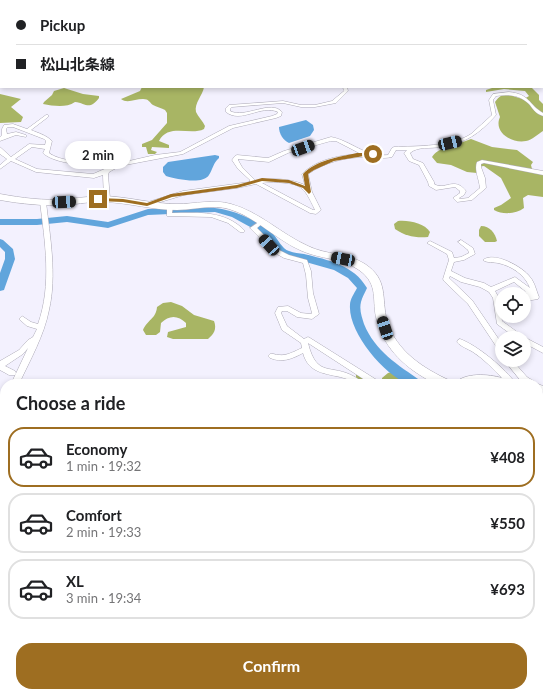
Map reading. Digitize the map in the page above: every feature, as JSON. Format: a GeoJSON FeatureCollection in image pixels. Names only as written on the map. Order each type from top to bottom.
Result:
{"type":"FeatureCollection","features":[{"type":"Feature","properties":{"kind":"main road"},"geometry":{"type":"LineString","coordinates":[[0,197],[43,202],[107,199],[147,204],[169,210],[223,205],[236,208],[257,225],[301,248],[318,254],[353,262],[367,271],[378,286],[382,320],[388,335],[412,364],[435,379]]}},
{"type":"Feature","properties":{"kind":"street"},"geometry":{"type":"LineString","coordinates":[[5,136],[4,129],[8,125],[27,130],[46,138],[48,141],[47,155],[71,161],[136,159],[181,154],[231,127],[274,117],[279,115],[280,112],[270,108],[234,115],[228,112],[228,108],[231,106],[283,102],[301,106],[329,104],[346,92],[345,88]]}},
{"type":"Feature","properties":{"kind":"street"},"geometry":{"type":"LineString","coordinates":[[353,156],[372,156],[383,158],[390,156],[394,149],[439,146],[459,141],[472,135],[494,115],[491,100],[495,95],[511,94],[521,96],[528,100],[536,111],[543,115]]}},
{"type":"Feature","properties":{"kind":"street"},"geometry":{"type":"LineString","coordinates":[[27,130],[46,116]]}},
{"type":"Feature","properties":{"kind":"street"},"geometry":{"type":"LineString","coordinates":[[0,139],[16,133],[24,136]]}},
{"type":"Feature","properties":{"kind":"street"},"geometry":{"type":"LineString","coordinates":[[147,204],[171,196],[237,186],[255,182],[262,180],[289,182],[305,187],[317,206],[318,210],[316,212],[312,212],[255,182],[237,163],[235,160],[237,157],[269,160],[286,152],[331,139],[366,154]]}},
{"type":"Feature","properties":{"kind":"street"},"geometry":{"type":"LineString","coordinates":[[0,167],[31,145],[47,147]]}},
{"type":"Feature","properties":{"kind":"street"},"geometry":{"type":"LineString","coordinates":[[416,148],[408,151],[407,153],[411,160],[421,164],[433,187],[440,188],[451,184],[462,188],[462,194],[456,198],[459,201],[470,199],[483,188],[482,178],[478,167],[479,163],[484,161],[543,173]]}},
{"type":"Feature","properties":{"kind":"street"},"geometry":{"type":"LineString","coordinates":[[0,149],[2,153],[10,159],[36,170],[91,176],[136,159]]}},
{"type":"Feature","properties":{"kind":"street"},"geometry":{"type":"LineString","coordinates":[[309,192],[306,174],[312,168],[333,160],[366,154],[379,155],[383,158]]}},
{"type":"Feature","properties":{"kind":"street"},"geometry":{"type":"LineString","coordinates":[[59,172],[71,161]]}},
{"type":"Feature","properties":{"kind":"street"},"geometry":{"type":"LineString","coordinates":[[104,161],[107,171],[105,175],[107,199]]}},
{"type":"Feature","properties":{"kind":"street"},"geometry":{"type":"LineString","coordinates":[[17,379],[40,327],[49,295],[43,202]]}},
{"type":"Feature","properties":{"kind":"street"},"geometry":{"type":"LineString","coordinates":[[169,210],[174,216],[212,215],[230,222],[242,231]]}},
{"type":"Feature","properties":{"kind":"street"},"geometry":{"type":"LineString","coordinates":[[257,225],[269,245],[281,254],[305,262],[310,277],[310,297],[316,314],[312,317],[303,317],[285,307],[280,309],[278,313],[283,326],[305,346],[308,357],[313,364],[321,370],[352,379]]}},
{"type":"Feature","properties":{"kind":"street"},"geometry":{"type":"LineString","coordinates":[[452,260],[462,259],[472,254],[471,249],[461,242]]}},
{"type":"Feature","properties":{"kind":"street"},"geometry":{"type":"LineString","coordinates":[[430,243],[450,253],[452,260],[446,279],[470,302],[495,340]]}},
{"type":"Feature","properties":{"kind":"street"},"geometry":{"type":"LineString","coordinates":[[486,260],[495,259],[509,264],[524,274],[532,285],[536,297],[532,298],[528,290],[515,280],[491,290]]}},
{"type":"Feature","properties":{"kind":"street"},"geometry":{"type":"LineString","coordinates":[[448,272],[463,280],[482,285],[491,290],[496,298],[499,322],[511,331]]}},
{"type":"Feature","properties":{"kind":"street"},"geometry":{"type":"LineString","coordinates":[[22,319],[29,324],[40,327]]}},
{"type":"Feature","properties":{"kind":"street"},"geometry":{"type":"LineString","coordinates":[[12,373],[3,368],[1,364],[21,352],[30,342],[35,340]]}},
{"type":"Feature","properties":{"kind":"street"},"geometry":{"type":"LineString","coordinates":[[272,356],[277,358],[286,358],[305,346],[308,340],[369,379]]}},
{"type":"Feature","properties":{"kind":"street"},"geometry":{"type":"LineString","coordinates":[[460,342],[492,363],[506,379]]}},
{"type":"Feature","properties":{"kind":"street"},"geometry":{"type":"LineString","coordinates":[[531,344],[543,350]]}},
{"type":"Feature","properties":{"kind":"street"},"geometry":{"type":"LineString","coordinates":[[514,367],[524,379]]}},
{"type":"Feature","properties":{"kind":"street"},"geometry":{"type":"LineString","coordinates":[[470,379],[480,377],[492,379]]}},
{"type":"Feature","properties":{"kind":"green space"},"geometry":{"type":"Polygon","coordinates":[[[64,88],[83,94],[99,96],[99,98],[96,102],[90,105],[75,102],[64,106],[43,104],[54,91],[64,88]]]}},
{"type":"Feature","properties":{"kind":"green space"},"geometry":{"type":"Polygon","coordinates":[[[142,88],[204,88],[197,102],[196,112],[205,126],[204,129],[199,131],[174,131],[168,133],[159,141],[169,145],[169,148],[152,147],[151,150],[157,152],[155,154],[148,154],[146,147],[142,147],[142,144],[152,140],[167,123],[167,113],[165,110],[153,105],[147,100],[140,99],[126,101],[121,99],[140,91],[142,88]]]}},
{"type":"Feature","properties":{"kind":"green space"},"geometry":{"type":"Polygon","coordinates":[[[492,88],[532,88],[539,95],[539,100],[543,104],[543,131],[526,141],[515,141],[505,136],[499,128],[500,117],[495,102],[505,94],[524,99],[529,96],[525,91],[504,89],[486,92],[486,90],[492,88]]]}},
{"type":"Feature","properties":{"kind":"green space"},"geometry":{"type":"Polygon","coordinates":[[[0,94],[21,99],[11,107],[23,117],[21,122],[0,123],[0,94]]]}},
{"type":"Feature","properties":{"kind":"green space"},"geometry":{"type":"Polygon","coordinates":[[[471,139],[492,147],[517,150],[533,162],[531,165],[532,169],[543,173],[543,197],[528,195],[523,198],[524,208],[521,210],[509,213],[498,212],[494,210],[494,208],[511,198],[501,178],[484,166],[476,167],[477,173],[467,172],[451,165],[437,163],[432,157],[437,151],[459,146],[460,143],[471,139]]]}},
{"type":"Feature","properties":{"kind":"green space"},"geometry":{"type":"Polygon","coordinates":[[[398,221],[407,221],[424,226],[430,232],[428,237],[410,236],[395,229],[394,224],[398,221]]]}},
{"type":"Feature","properties":{"kind":"green space"},"geometry":{"type":"Polygon","coordinates":[[[481,226],[492,230],[497,241],[485,242],[479,236],[481,226]]]}},
{"type":"Feature","properties":{"kind":"green space"},"geometry":{"type":"Polygon","coordinates":[[[171,302],[182,306],[194,315],[214,321],[215,329],[212,335],[208,339],[173,339],[167,337],[168,332],[186,327],[186,323],[180,318],[170,317],[161,323],[160,332],[156,335],[146,335],[143,330],[155,314],[157,307],[163,303],[171,302]]]}},
{"type":"Feature","properties":{"kind":"green space"},"geometry":{"type":"Polygon","coordinates":[[[392,372],[404,379],[382,379],[388,373],[392,372]]]}},
{"type":"Feature","properties":{"kind":"green space"},"geometry":{"type":"Polygon","coordinates":[[[361,373],[371,379],[356,379],[356,375],[361,373]]]}},
{"type":"Feature","properties":{"kind":"water"},"geometry":{"type":"Polygon","coordinates":[[[306,120],[313,125],[314,130],[310,136],[289,143],[283,138],[279,127],[306,120]]]}},
{"type":"Feature","properties":{"kind":"water"},"geometry":{"type":"Polygon","coordinates":[[[215,155],[219,156],[219,158],[215,162],[209,175],[201,180],[195,181],[176,179],[166,176],[163,172],[163,167],[168,162],[215,155]]]}},
{"type":"Feature","properties":{"kind":"waterway"},"geometry":{"type":"LineString","coordinates":[[0,222],[37,222],[59,219],[76,219],[108,225],[148,212],[196,209],[222,211],[235,215],[256,225],[268,234],[284,253],[337,267],[351,275],[362,288],[356,301],[355,311],[364,334],[382,359],[410,379]]}},
{"type":"Feature","properties":{"kind":"waterway"},"geometry":{"type":"LineString","coordinates":[[0,242],[10,251],[10,259],[0,287]]}},
{"type":"Feature","properties":{"kind":"route"},"geometry":{"type":"LineString","coordinates":[[98,199],[123,200],[147,204],[183,193],[237,186],[262,180],[295,183],[305,187],[306,191],[309,192],[306,174],[312,168],[346,157],[373,154]]}}]}
